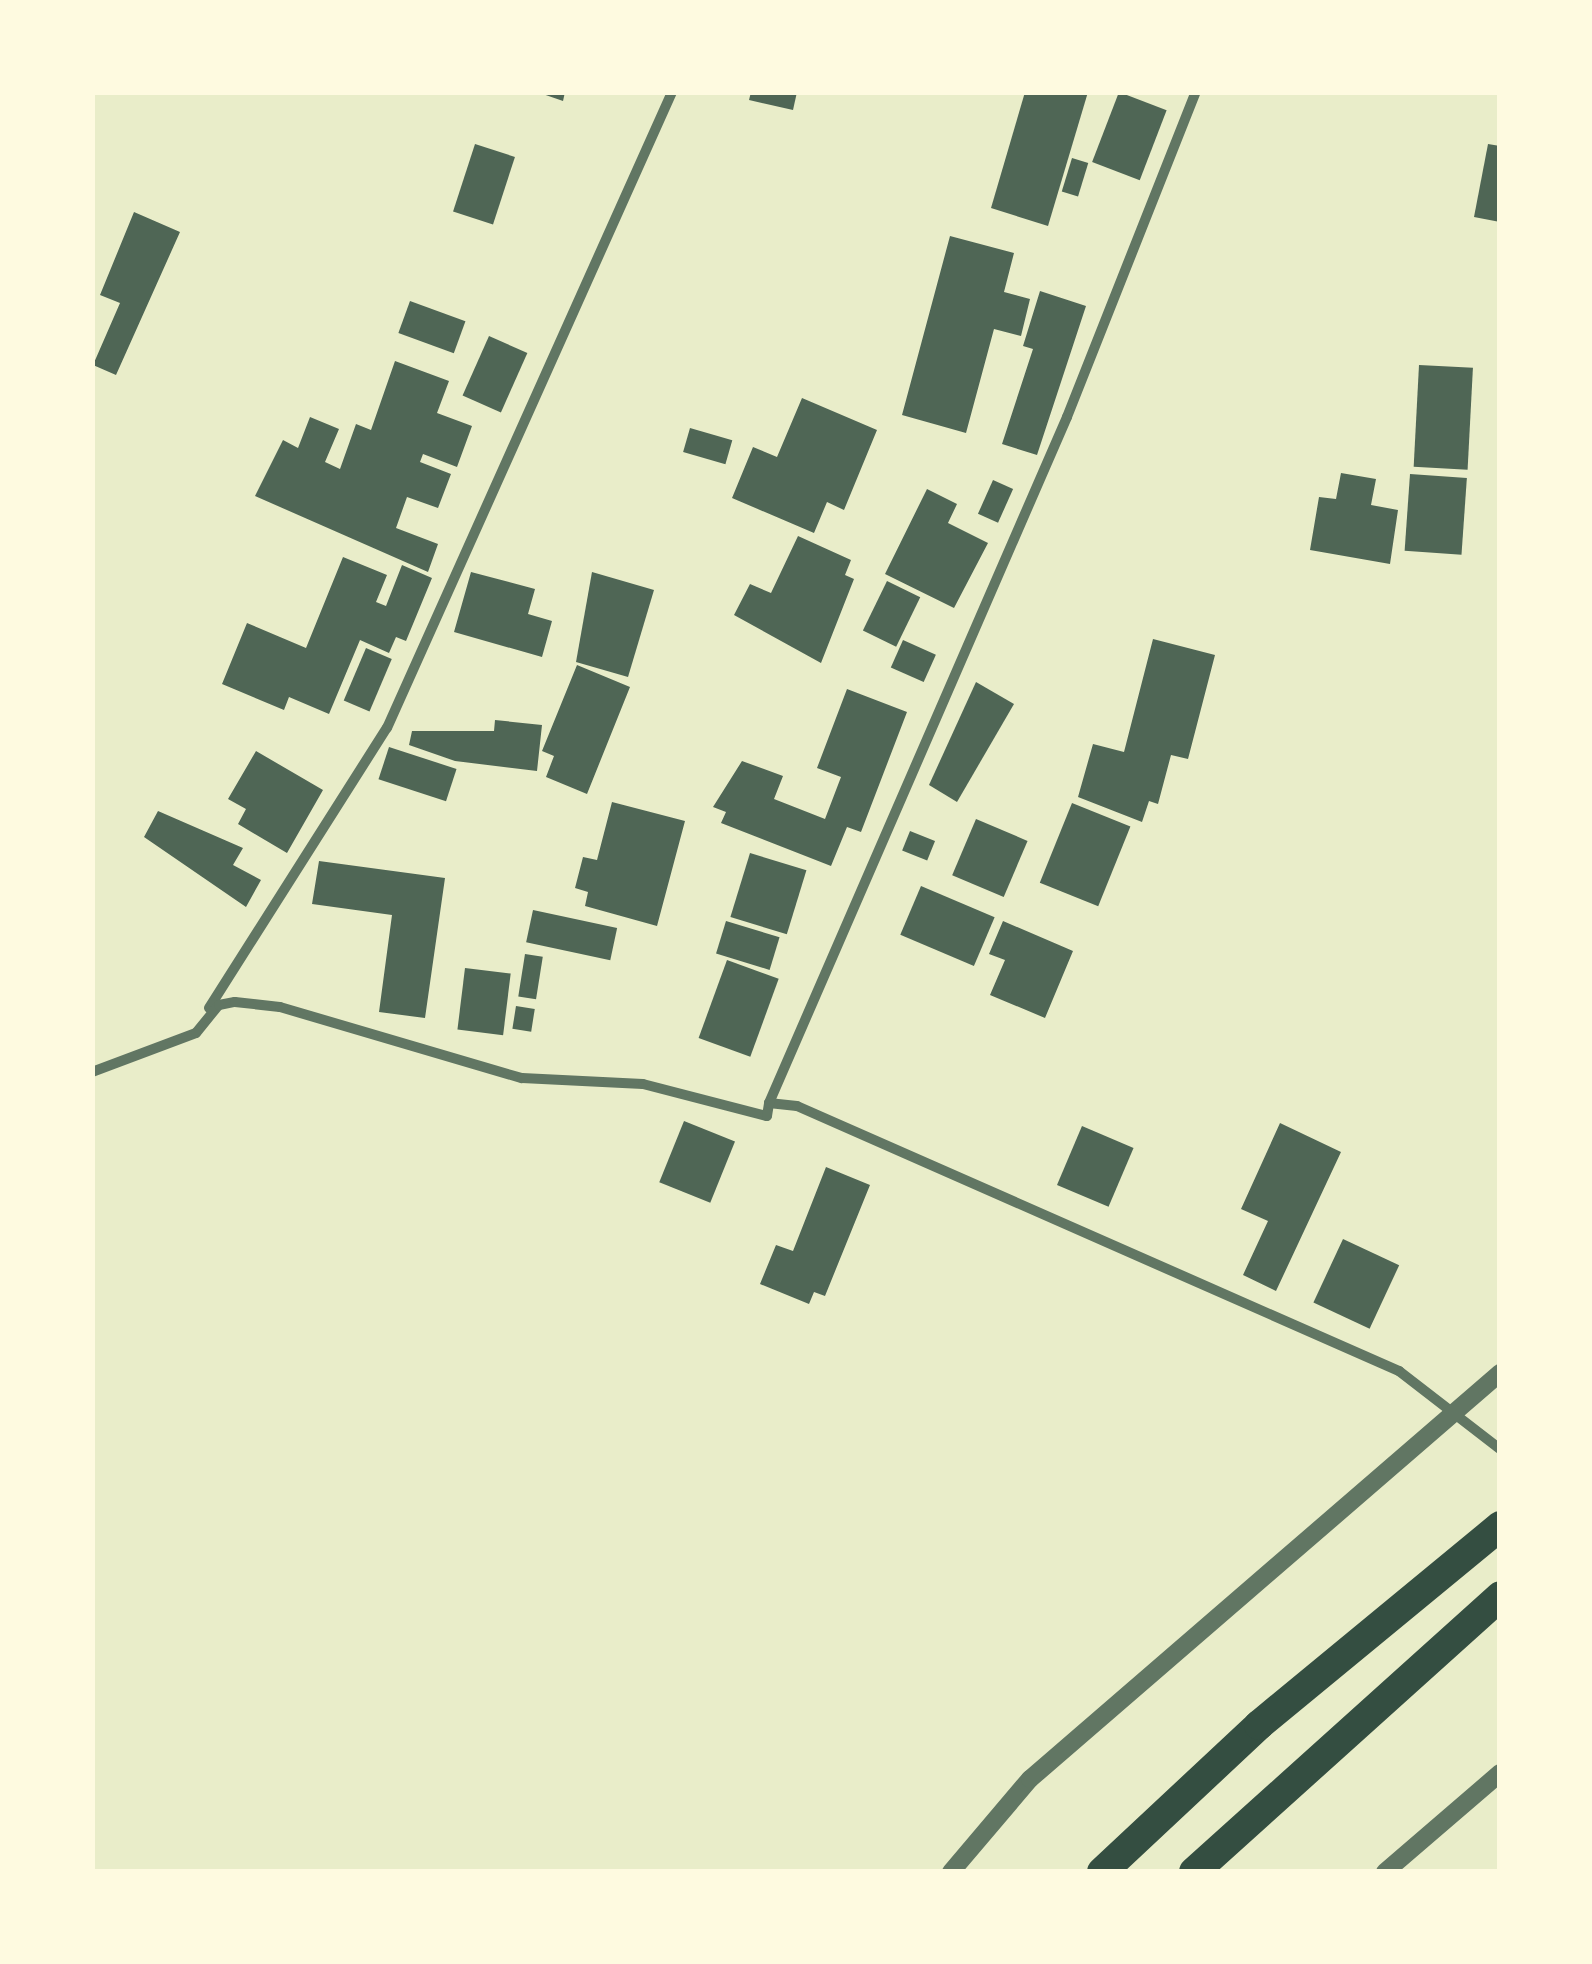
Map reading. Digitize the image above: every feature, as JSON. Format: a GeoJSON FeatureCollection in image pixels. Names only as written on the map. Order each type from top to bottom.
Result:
{"type":"FeatureCollection","features":[{"type":"Feature","properties":{"kind":"highway"},"geometry":{"type":"LineString","coordinates":[[1102,1872],[1259,1725],[1500,1526]]}},
{"type":"Feature","properties":{"kind":"highway"},"geometry":{"type":"LineString","coordinates":[[1194,1872],[1500,1596]]}},
{"type":"Feature","properties":{"kind":"street"},"geometry":{"type":"LineString","coordinates":[[196,1032],[386,728],[672,92]]}},
{"type":"Feature","properties":{"kind":"street"},"geometry":{"type":"LineString","coordinates":[[92,1072],[196,1032],[218,1004],[280,1006],[522,1078],[643,1084],[767,1116],[769,1102],[1067,417],[1196,92]]}},
{"type":"Feature","properties":{"kind":"street"},"geometry":{"type":"LineString","coordinates":[[769,1102],[847,1126],[1399,1371],[1448,1417],[1500,1449]]}},
{"type":"Feature","properties":{"kind":"street"},"geometry":{"type":"LineString","coordinates":[[950,1872],[1030,1780],[1500,1373]]}},
{"type":"Feature","properties":{"kind":"street"},"geometry":{"type":"LineString","coordinates":[[1385,1872],[1500,1773]]}},
{"type":"Feature","properties":{"kind":"building"},"geometry":{"type":"Polygon","coordinates":[[[537,92],[565,92],[563,101],[537,92]]]}},
{"type":"Feature","properties":{"kind":"building"},"geometry":{"type":"Polygon","coordinates":[[[751,92],[797,92],[793,110],[749,100],[751,92]]]}},
{"type":"Feature","properties":{"kind":"building"},"geometry":{"type":"Polygon","coordinates":[[[1025,92],[1088,92],[1048,226],[991,208],[1025,92]]]}},
{"type":"Feature","properties":{"kind":"building"},"geometry":{"type":"Polygon","coordinates":[[[1119,92],[1167,110],[1140,180],[1092,162],[1119,92]]]}},
{"type":"Feature","properties":{"kind":"building"},"geometry":{"type":"Polygon","coordinates":[[[475,144],[515,157],[493,225],[453,212],[475,144]]]}},
{"type":"Feature","properties":{"kind":"building"},"geometry":{"type":"Polygon","coordinates":[[[1488,144],[1500,146],[1500,222],[1474,217],[1488,144]]]}},
{"type":"Feature","properties":{"kind":"building"},"geometry":{"type":"Polygon","coordinates":[[[1072,158],[1088,163],[1078,196],[1062,191],[1072,158]]]}},
{"type":"Feature","properties":{"kind":"building"},"geometry":{"type":"Polygon","coordinates":[[[134,212],[180,232],[116,375],[93,365],[120,303],[100,295],[134,212]]]}},
{"type":"Feature","properties":{"kind":"building"},"geometry":{"type":"Polygon","coordinates":[[[950,236],[1014,253],[1004,292],[1030,299],[1021,336],[994,329],[966,433],[902,415],[950,236]]]}},
{"type":"Feature","properties":{"kind":"building"},"geometry":{"type":"Polygon","coordinates":[[[1040,291],[1086,306],[1037,455],[1002,444],[1033,349],[1023,346],[1040,291]]]}},
{"type":"Feature","properties":{"kind":"building"},"geometry":{"type":"Polygon","coordinates":[[[410,301],[465,321],[454,353],[398,333],[410,301]]]}},
{"type":"Feature","properties":{"kind":"building"},"geometry":{"type":"Polygon","coordinates":[[[489,336],[527,353],[501,412],[463,395],[489,336]]]}},
{"type":"Feature","properties":{"kind":"building"},"geometry":{"type":"Polygon","coordinates":[[[395,361],[449,381],[437,413],[472,426],[457,467],[423,454],[420,462],[451,474],[438,508],[407,497],[396,528],[438,544],[428,572],[255,496],[283,440],[298,448],[310,417],[339,429],[325,462],[340,469],[356,424],[371,430],[395,361]]]}},
{"type":"Feature","properties":{"kind":"building"},"geometry":{"type":"Polygon","coordinates":[[[1419,365],[1473,368],[1468,470],[1414,467],[1419,365]]]}},
{"type":"Feature","properties":{"kind":"building"},"geometry":{"type":"Polygon","coordinates":[[[802,398],[877,430],[844,510],[827,502],[814,533],[732,498],[753,447],[777,457],[802,398]]]}},
{"type":"Feature","properties":{"kind":"building"},"geometry":{"type":"Polygon","coordinates":[[[690,428],[732,440],[725,464],[683,452],[690,428]]]}},
{"type":"Feature","properties":{"kind":"building"},"geometry":{"type":"Polygon","coordinates":[[[1341,473],[1376,479],[1371,505],[1398,510],[1390,564],[1310,550],[1319,497],[1336,499],[1341,473]]]}},
{"type":"Feature","properties":{"kind":"building"},"geometry":{"type":"Polygon","coordinates":[[[1410,474],[1467,478],[1461,555],[1405,551],[1410,474]]]}},
{"type":"Feature","properties":{"kind":"building"},"geometry":{"type":"Polygon","coordinates":[[[993,480],[1013,489],[998,523],[978,514],[993,480]]]}},
{"type":"Feature","properties":{"kind":"building"},"geometry":{"type":"Polygon","coordinates":[[[927,489],[957,504],[948,523],[988,543],[954,608],[885,574],[927,489]]]}},
{"type":"Feature","properties":{"kind":"building"},"geometry":{"type":"Polygon","coordinates":[[[798,536],[851,560],[845,575],[854,579],[821,663],[734,615],[750,584],[771,593],[798,536]]]}},
{"type":"Feature","properties":{"kind":"building"},"geometry":{"type":"Polygon","coordinates":[[[343,557],[387,575],[376,602],[386,606],[402,565],[432,578],[406,641],[396,637],[389,653],[360,640],[329,714],[289,697],[284,710],[222,684],[247,623],[306,648],[343,557]]]}},
{"type":"Feature","properties":{"kind":"building"},"geometry":{"type":"Polygon","coordinates":[[[471,572],[535,589],[528,614],[552,621],[542,657],[454,632],[471,572]]]}},
{"type":"Feature","properties":{"kind":"building"},"geometry":{"type":"Polygon","coordinates":[[[592,572],[654,590],[628,677],[576,662],[592,572]]]}},
{"type":"Feature","properties":{"kind":"building"},"geometry":{"type":"Polygon","coordinates":[[[887,581],[920,597],[896,647],[863,630],[887,581]]]}},
{"type":"Feature","properties":{"kind":"building"},"geometry":{"type":"Polygon","coordinates":[[[1153,639],[1215,655],[1188,759],[1171,755],[1158,804],[1149,801],[1142,822],[1078,797],[1093,744],[1124,752],[1153,639]]]}},
{"type":"Feature","properties":{"kind":"building"},"geometry":{"type":"Polygon","coordinates":[[[903,640],[936,655],[924,682],[891,667],[903,640]]]}},
{"type":"Feature","properties":{"kind":"building"},"geometry":{"type":"Polygon","coordinates":[[[366,648],[392,659],[370,711],[344,700],[366,648]]]}},
{"type":"Feature","properties":{"kind":"building"},"geometry":{"type":"Polygon","coordinates":[[[577,665],[630,687],[587,794],[546,777],[554,756],[542,751],[577,665]]]}},
{"type":"Feature","properties":{"kind":"building"},"geometry":{"type":"Polygon","coordinates":[[[976,682],[1014,704],[957,802],[929,785],[976,682]]]}},
{"type":"Feature","properties":{"kind":"building"},"geometry":{"type":"Polygon","coordinates":[[[847,689],[907,712],[861,832],[847,827],[831,866],[721,823],[726,812],[713,807],[742,761],[783,776],[774,799],[825,819],[841,777],[817,768],[847,689]]]}},
{"type":"Feature","properties":{"kind":"building"},"geometry":{"type":"Polygon","coordinates":[[[495,720],[542,725],[537,771],[455,761],[409,745],[412,731],[494,731],[495,720]]]}},
{"type":"Feature","properties":{"kind":"building"},"geometry":{"type":"Polygon","coordinates":[[[389,747],[457,769],[446,801],[378,779],[389,747]]]}},
{"type":"Feature","properties":{"kind":"building"},"geometry":{"type":"Polygon","coordinates":[[[256,751],[323,790],[287,853],[238,824],[246,809],[228,799],[256,751]]]}},
{"type":"Feature","properties":{"kind":"building"},"geometry":{"type":"Polygon","coordinates":[[[612,802],[685,821],[657,926],[585,906],[588,892],[575,888],[583,857],[597,860],[612,802]]]}},
{"type":"Feature","properties":{"kind":"building"},"geometry":{"type":"Polygon","coordinates":[[[1072,803],[1130,827],[1098,906],[1040,883],[1072,803]]]}},
{"type":"Feature","properties":{"kind":"building"},"geometry":{"type":"Polygon","coordinates":[[[158,811],[243,848],[233,865],[261,880],[246,907],[144,837],[158,811]]]}},
{"type":"Feature","properties":{"kind":"building"},"geometry":{"type":"Polygon","coordinates":[[[976,819],[1028,841],[1004,897],[952,875],[976,819]]]}},
{"type":"Feature","properties":{"kind":"building"},"geometry":{"type":"Polygon","coordinates":[[[910,831],[935,841],[927,861],[902,850],[910,831]]]}},
{"type":"Feature","properties":{"kind":"building"},"geometry":{"type":"Polygon","coordinates":[[[750,853],[806,870],[787,934],[730,917],[750,853]]]}},
{"type":"Feature","properties":{"kind":"building"},"geometry":{"type":"Polygon","coordinates":[[[319,861],[445,878],[425,1018],[379,1012],[392,915],[312,904],[319,861]]]}},
{"type":"Feature","properties":{"kind":"building"},"geometry":{"type":"Polygon","coordinates":[[[921,886],[995,917],[974,966],[900,935],[921,886]]]}},
{"type":"Feature","properties":{"kind":"building"},"geometry":{"type":"Polygon","coordinates":[[[533,910],[617,928],[610,960],[526,942],[533,910]]]}},
{"type":"Feature","properties":{"kind":"building"},"geometry":{"type":"Polygon","coordinates":[[[726,921],[780,937],[770,970],[716,954],[726,921]]]}},
{"type":"Feature","properties":{"kind":"building"},"geometry":{"type":"Polygon","coordinates":[[[1003,921],[1073,951],[1045,1018],[990,995],[1005,960],[989,954],[1003,921]]]}},
{"type":"Feature","properties":{"kind":"building"},"geometry":{"type":"Polygon","coordinates":[[[525,954],[543,957],[536,999],[518,996],[525,954]]]}},
{"type":"Feature","properties":{"kind":"building"},"geometry":{"type":"Polygon","coordinates":[[[727,960],[779,979],[750,1057],[699,1038],[727,960]]]}},
{"type":"Feature","properties":{"kind":"building"},"geometry":{"type":"Polygon","coordinates":[[[465,968],[511,974],[503,1035],[457,1030],[465,968]]]}},
{"type":"Feature","properties":{"kind":"building"},"geometry":{"type":"Polygon","coordinates":[[[516,1006],[535,1009],[531,1032],[512,1029],[516,1006]]]}},
{"type":"Feature","properties":{"kind":"building"},"geometry":{"type":"Polygon","coordinates":[[[684,1121],[735,1142],[710,1203],[659,1182],[684,1121]]]}},
{"type":"Feature","properties":{"kind":"building"},"geometry":{"type":"Polygon","coordinates":[[[1280,1123],[1341,1152],[1276,1291],[1243,1275],[1268,1221],[1241,1209],[1280,1123]]]}},
{"type":"Feature","properties":{"kind":"building"},"geometry":{"type":"Polygon","coordinates":[[[1082,1126],[1134,1148],[1109,1207],[1057,1185],[1082,1126]]]}},
{"type":"Feature","properties":{"kind":"building"},"geometry":{"type":"Polygon","coordinates":[[[826,1167],[870,1185],[825,1296],[814,1292],[809,1304],[760,1284],[776,1245],[793,1251],[826,1167]]]}},
{"type":"Feature","properties":{"kind":"building"},"geometry":{"type":"Polygon","coordinates":[[[1343,1239],[1399,1265],[1370,1329],[1313,1302],[1343,1239]]]}}]}
